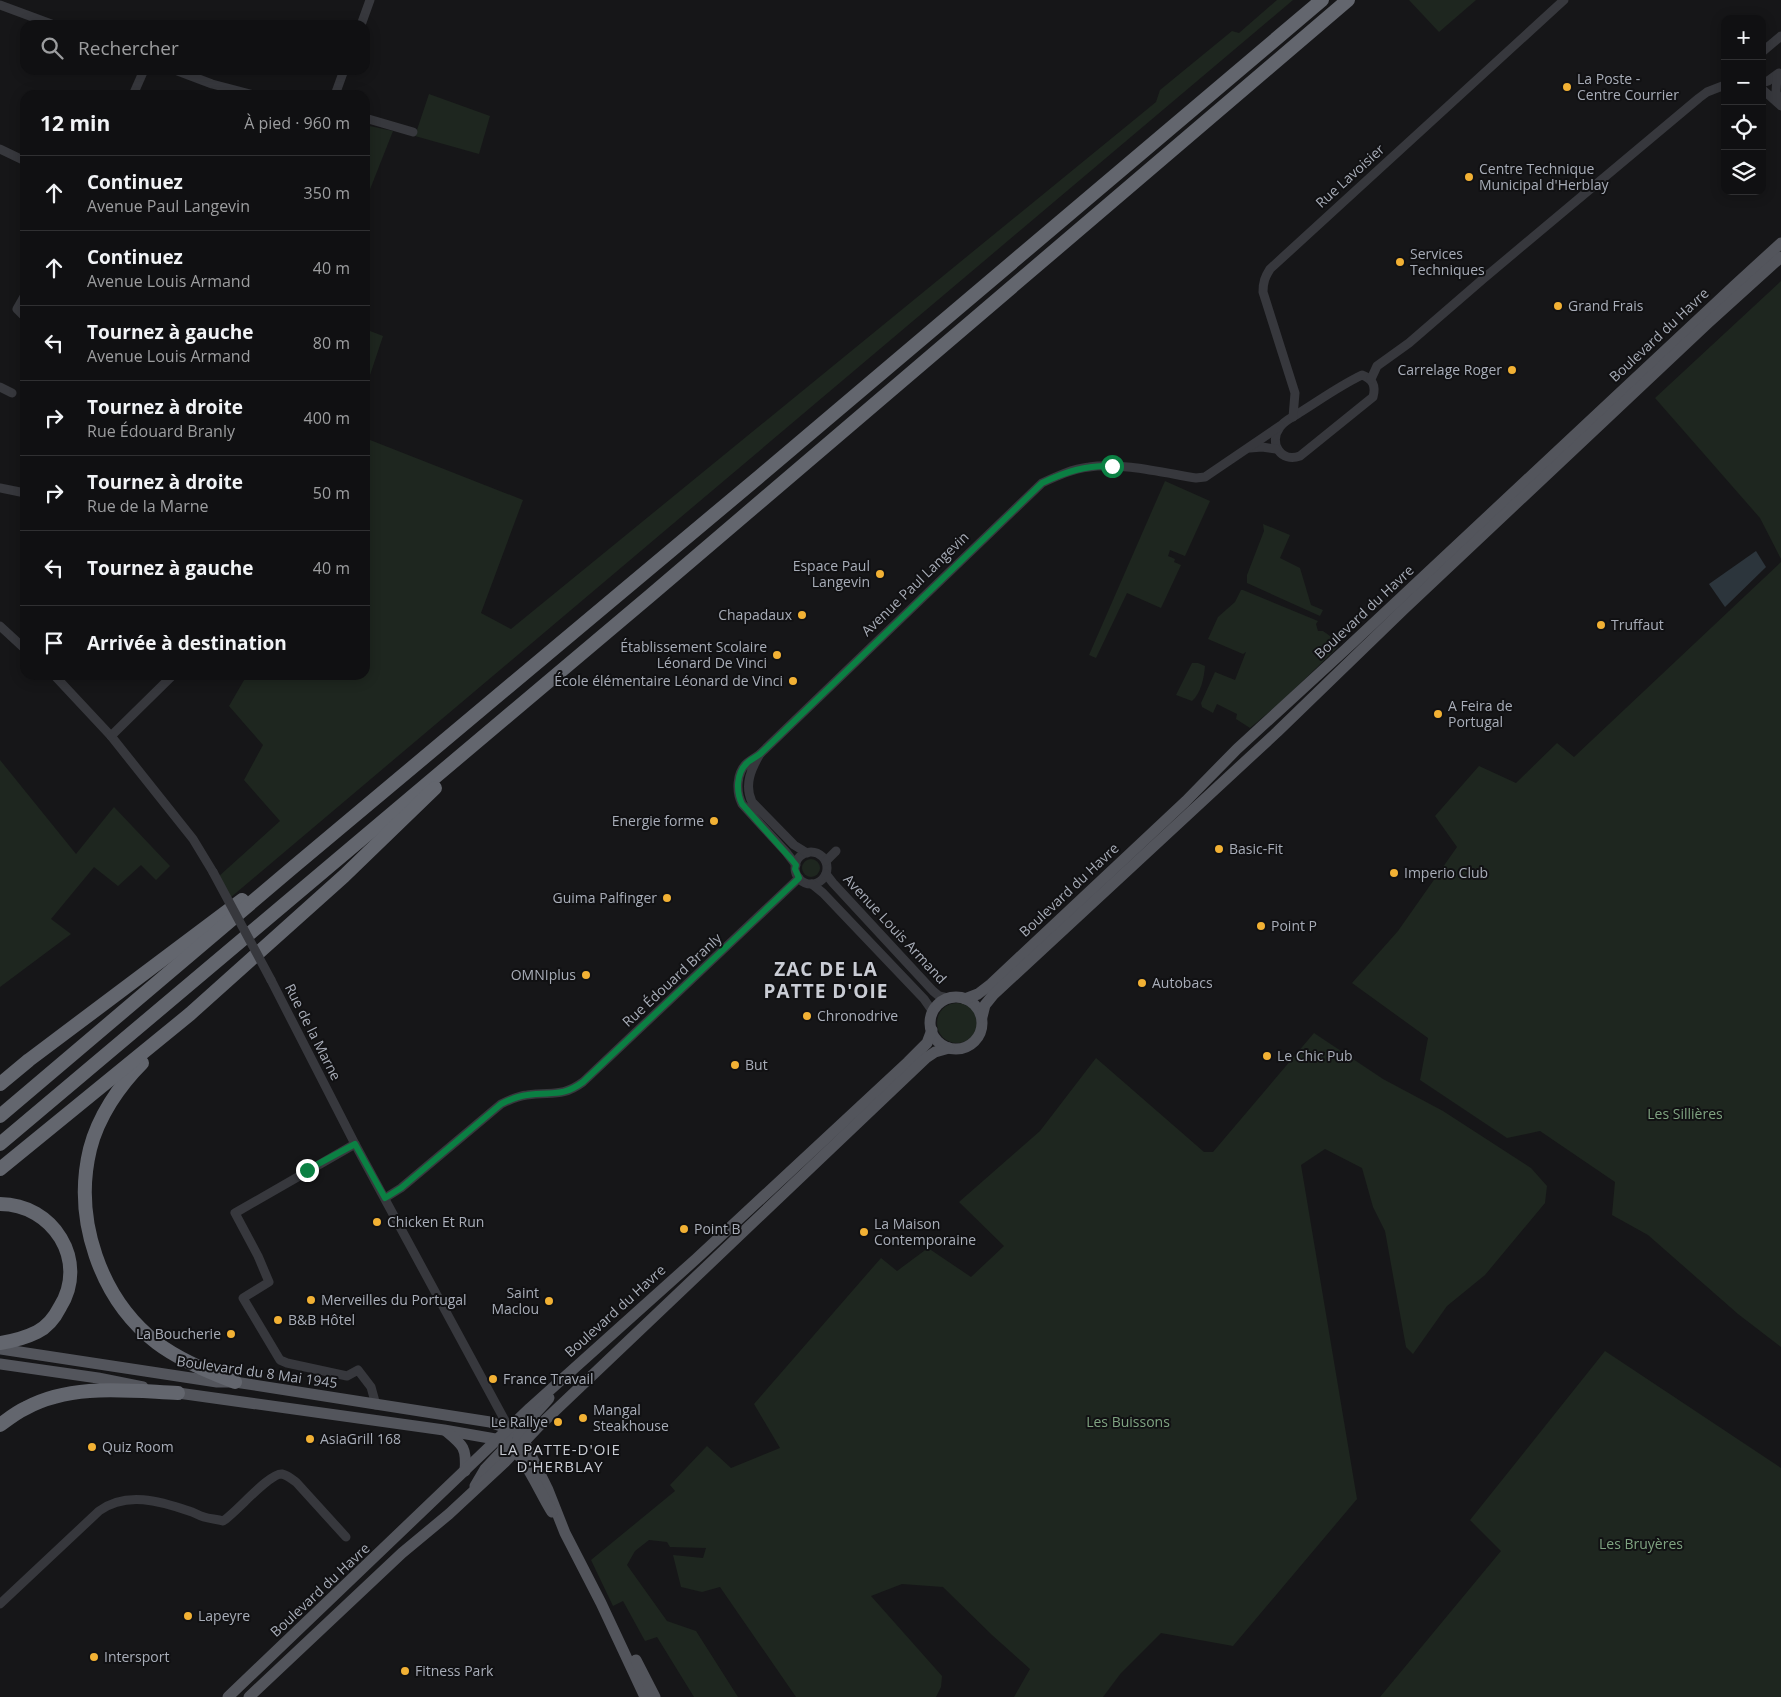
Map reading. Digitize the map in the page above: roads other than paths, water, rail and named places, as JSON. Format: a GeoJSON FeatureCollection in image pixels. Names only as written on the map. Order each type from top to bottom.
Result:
{"type":"FeatureCollection","features":[{"type":"Feature","properties":{"kind":"highway"},"geometry":{"type":"LineString","coordinates":[[0,1116],[291,869],[753,483],[1322,0]]}},
{"type":"Feature","properties":{"kind":"highway"},"geometry":{"type":"LineString","coordinates":[[0,1144],[455,760],[1348,0]]}},
{"type":"Feature","properties":{"kind":"highway"},"geometry":{"type":"LineString","coordinates":[[0,1169],[190,1014],[344,876],[454,770],[455,760]]}},
{"type":"Feature","properties":{"kind":"highway"},"geometry":{"type":"LineString","coordinates":[[0,1084],[250,893],[291,869]]}},
{"type":"Feature","properties":{"kind":"highway"},"geometry":{"type":"LineString","coordinates":[[190,1014],[124,1081],[102,1119],[90,1149],[85,1185],[86,1210],[92,1248],[106,1282],[131,1319],[158,1344],[204,1370],[230,1382]]}},
{"type":"Feature","properties":{"kind":"highway"},"geometry":{"type":"LineString","coordinates":[[0,1076],[29,1060]]}},
{"type":"Feature","properties":{"kind":"highway"},"geometry":{"type":"LineString","coordinates":[[0,1204],[19,1206],[32,1211],[53,1226],[61,1237],[70,1261],[69,1288],[64,1300],[49,1323],[38,1332],[19,1340],[0,1343]]}},
{"type":"Feature","properties":{"kind":"highway"},"geometry":{"type":"LineString","coordinates":[[0,1425],[26,1407],[50,1398],[85,1391],[109,1390],[178,1393]]}},
{"type":"Feature","properties":{"kind":"main road","name":"Boulevard du Havre"},"geometry":{"type":"LineString","coordinates":[[948,998],[966,998],[978,994],[991,984],[1186,801],[1238,749],[1781,243]]}},
{"type":"Feature","properties":{"kind":"main road","name":"Boulevard du Havre"},"geometry":{"type":"LineString","coordinates":[[249,1697],[402,1553],[437,1526],[470,1496],[520,1442],[926,1058],[935,1052],[949,1048],[962,1048],[974,1041],[982,1028],[985,1005],[993,995],[1277,732],[1404,609],[1781,257]]}},
{"type":"Feature","properties":{"kind":"main road"},"geometry":{"type":"LineString","coordinates":[[933,1012],[940,1002],[948,998]]}},
{"type":"Feature","properties":{"kind":"main road"},"geometry":{"type":"LineString","coordinates":[[966,998],[976,1006],[982,1018]]}},
{"type":"Feature","properties":{"kind":"main road","name":"Boulevard du Havre"},"geometry":{"type":"LineString","coordinates":[[228,1697],[465,1471],[502,1441],[509,1428],[696,1259],[913,1058],[927,1043],[932,1030],[931,1019],[933,1012]]}},
{"type":"Feature","properties":{"kind":"main road"},"geometry":{"type":"LineString","coordinates":[[932,1030],[938,1041],[949,1048]]}},
{"type":"Feature","properties":{"kind":"main road","name":"Boulevard du 8 Mai 1945"},"geometry":{"type":"LineString","coordinates":[[0,1350],[230,1382],[490,1422],[509,1428],[520,1442]]}},
{"type":"Feature","properties":{"kind":"main road"},"geometry":{"type":"LineString","coordinates":[[0,1364],[98,1378],[178,1393],[444,1430],[502,1441],[520,1442]]}},
{"type":"Feature","properties":{"kind":"main road"},"geometry":{"type":"LineString","coordinates":[[520,1442],[563,1378]]}},
{"type":"Feature","properties":{"kind":"main road"},"geometry":{"type":"LineString","coordinates":[[222,1399],[230,1382]]}},
{"type":"Feature","properties":{"kind":"main road"},"geometry":{"type":"LineString","coordinates":[[444,1430],[463,1446],[466,1456],[465,1471]]}},
{"type":"Feature","properties":{"kind":"main road"},"geometry":{"type":"LineString","coordinates":[[470,1496],[485,1469],[502,1451],[502,1441]]}},
{"type":"Feature","properties":{"kind":"main road"},"geometry":{"type":"LineString","coordinates":[[520,1442],[548,1490],[566,1533],[645,1697]]}},
{"type":"Feature","properties":{"kind":"main road"},"geometry":{"type":"LineString","coordinates":[[601,1603],[630,1649],[655,1697]]}},
{"type":"Feature","properties":{"kind":"street"},"geometry":{"type":"LineString","coordinates":[[363,20],[370,0]]}},
{"type":"Feature","properties":{"kind":"street","name":"Rue Lavoisier"},"geometry":{"type":"LineString","coordinates":[[1294,417],[1295,393],[1263,292],[1263,281],[1266,275],[1323,219],[1564,0]]}},
{"type":"Feature","properties":{"kind":"street"},"geometry":{"type":"LineString","coordinates":[[0,5],[40,20]]}},
{"type":"Feature","properties":{"kind":"street"},"geometry":{"type":"LineString","coordinates":[[1766,49],[1781,36]]}},
{"type":"Feature","properties":{"kind":"street"},"geometry":{"type":"LineString","coordinates":[[1766,81],[1779,73]]}},
{"type":"Feature","properties":{"kind":"street"},"geometry":{"type":"LineString","coordinates":[[1779,73],[1776,92],[1781,106]]}},
{"type":"Feature","properties":{"kind":"street"},"geometry":{"type":"LineString","coordinates":[[135,90],[142,75]]}},
{"type":"Feature","properties":{"kind":"street"},"geometry":{"type":"LineString","coordinates":[[188,75],[235,90]]}},
{"type":"Feature","properties":{"kind":"street"},"geometry":{"type":"LineString","coordinates":[[336,90],[342,75]]}},
{"type":"Feature","properties":{"kind":"street"},"geometry":{"type":"LineString","coordinates":[[1247,449],[1262,447],[1276,449],[1286,457],[1300,456],[1373,397],[1375,387],[1371,379],[1377,366],[1410,343],[1483,279],[1689,106],[1707,92],[1721,87]]}},
{"type":"Feature","properties":{"kind":"street"},"geometry":{"type":"LineString","coordinates":[[1766,93],[1781,106]]}},
{"type":"Feature","properties":{"kind":"street"},"geometry":{"type":"LineString","coordinates":[[370,119],[413,132]]}},
{"type":"Feature","properties":{"kind":"street"},"geometry":{"type":"LineString","coordinates":[[0,149],[20,158]]}},
{"type":"Feature","properties":{"kind":"street","name":"Avenue Paul Langevin"},"geometry":{"type":"LineString","coordinates":[[760,754],[1042,483],[1081,468],[1102,466],[1196,478],[1205,477],[1345,383],[1362,375],[1371,379]]}},
{"type":"Feature","properties":{"kind":"street"},"geometry":{"type":"LineString","coordinates":[[0,387],[12,393]]}},
{"type":"Feature","properties":{"kind":"street"},"geometry":{"type":"LineString","coordinates":[[1276,449],[1275,437],[1280,426]]}},
{"type":"Feature","properties":{"kind":"street"},"geometry":{"type":"LineString","coordinates":[[0,488],[20,492]]}},
{"type":"Feature","properties":{"kind":"street"},"geometry":{"type":"LineString","coordinates":[[0,626],[20,644]]}},
{"type":"Feature","properties":{"kind":"street","name":"Rue de la Marne"},"geometry":{"type":"LineString","coordinates":[[59,680],[112,736],[193,839],[214,872],[355,1144],[509,1428]]}},
{"type":"Feature","properties":{"kind":"street"},"geometry":{"type":"LineString","coordinates":[[112,736],[168,680]]}},
{"type":"Feature","properties":{"kind":"street"},"geometry":{"type":"LineString","coordinates":[[760,754],[751,769],[748,794],[752,802],[794,845],[807,853],[820,854],[826,861],[828,870],[826,874],[821,881],[812,884],[802,882],[795,869],[799,857],[807,853]]}},
{"type":"Feature","properties":{"kind":"street"},"geometry":{"type":"LineString","coordinates":[[760,754],[746,764],[742,770],[737,790],[739,798],[742,804],[796,865]]}},
{"type":"Feature","properties":{"kind":"street"},"geometry":{"type":"LineString","coordinates":[[826,861],[836,851]]}},
{"type":"Feature","properties":{"kind":"street","name":"Avenue Louis Armand"},"geometry":{"type":"LineString","coordinates":[[826,874],[933,991],[939,996],[948,998]]}},
{"type":"Feature","properties":{"kind":"street","name":"Rue Édouard Branly"},"geometry":{"type":"LineString","coordinates":[[385,1198],[401,1188],[501,1104],[526,1095],[563,1093],[574,1089],[799,878]]}},
{"type":"Feature","properties":{"kind":"street","name":"Avenue Louis Armand"},"geometry":{"type":"LineString","coordinates":[[812,884],[823,893],[924,999],[933,1012]]}},
{"type":"Feature","properties":{"kind":"street"},"geometry":{"type":"LineString","coordinates":[[355,1144],[235,1213],[270,1282],[244,1298],[280,1360],[288,1364],[348,1376],[358,1370],[371,1387],[376,1405]]}},
{"type":"Feature","properties":{"kind":"street"},"geometry":{"type":"LineString","coordinates":[[0,1604],[99,1510],[106,1505],[125,1499],[136,1498],[157,1502],[192,1511],[202,1517],[223,1521],[270,1478],[281,1474],[296,1482],[346,1537]]}},
{"type":"Feature","properties":{"kind":"place","name":"La Poste - Centre Courrier"},"geometry":{"type":"Point","coordinates":[1567,87]}},
{"type":"Feature","properties":{"kind":"place","name":"Centre Technique Municipal d'Herblay"},"geometry":{"type":"Point","coordinates":[1469,177]}},
{"type":"Feature","properties":{"kind":"place","name":"Services Techniques"},"geometry":{"type":"Point","coordinates":[1400,262]}},
{"type":"Feature","properties":{"kind":"place","name":"Grand Frais"},"geometry":{"type":"Point","coordinates":[1558,306]}},
{"type":"Feature","properties":{"kind":"place","name":"Carrelage Roger"},"geometry":{"type":"Point","coordinates":[1512,370]}},
{"type":"Feature","properties":{"kind":"place","name":"Espace Paul Langevin"},"geometry":{"type":"Point","coordinates":[880,574]}},
{"type":"Feature","properties":{"kind":"place","name":"Chapadaux"},"geometry":{"type":"Point","coordinates":[802,615]}},
{"type":"Feature","properties":{"kind":"place","name":"Truffaut"},"geometry":{"type":"Point","coordinates":[1601,625]}},
{"type":"Feature","properties":{"kind":"place","name":"Établissement Scolaire Léonard De Vinci"},"geometry":{"type":"Point","coordinates":[777,655]}},
{"type":"Feature","properties":{"kind":"place","name":"École élémentaire Léonard de Vinci"},"geometry":{"type":"Point","coordinates":[793,681]}},
{"type":"Feature","properties":{"kind":"place","name":"A Feira de Portugal"},"geometry":{"type":"Point","coordinates":[1438,714]}},
{"type":"Feature","properties":{"kind":"place","name":"Energie forme"},"geometry":{"type":"Point","coordinates":[714,821]}},
{"type":"Feature","properties":{"kind":"place","name":"Basic-Fit"},"geometry":{"type":"Point","coordinates":[1219,849]}},
{"type":"Feature","properties":{"kind":"place","name":"Imperio Club"},"geometry":{"type":"Point","coordinates":[1394,873]}},
{"type":"Feature","properties":{"kind":"place","name":"Guima Palfinger"},"geometry":{"type":"Point","coordinates":[667,898]}},
{"type":"Feature","properties":{"kind":"place","name":"Point P"},"geometry":{"type":"Point","coordinates":[1261,926]}},
{"type":"Feature","properties":{"kind":"place","name":"OMNIplus"},"geometry":{"type":"Point","coordinates":[586,975]}},
{"type":"Feature","properties":{"kind":"place","name":"Autobacs"},"geometry":{"type":"Point","coordinates":[1142,983]}},
{"type":"Feature","properties":{"kind":"place","name":"Chronodrive"},"geometry":{"type":"Point","coordinates":[807,1016]}},
{"type":"Feature","properties":{"kind":"place","name":"Le Chic Pub"},"geometry":{"type":"Point","coordinates":[1267,1056]}},
{"type":"Feature","properties":{"kind":"place","name":"But"},"geometry":{"type":"Point","coordinates":[735,1065]}},
{"type":"Feature","properties":{"kind":"place","name":"Chicken Et Run"},"geometry":{"type":"Point","coordinates":[377,1222]}},
{"type":"Feature","properties":{"kind":"place","name":"Point B"},"geometry":{"type":"Point","coordinates":[684,1229]}},
{"type":"Feature","properties":{"kind":"place","name":"La Maison Contemporaine"},"geometry":{"type":"Point","coordinates":[864,1232]}},
{"type":"Feature","properties":{"kind":"place","name":"Merveilles du Portugal"},"geometry":{"type":"Point","coordinates":[311,1300]}},
{"type":"Feature","properties":{"kind":"place","name":"Saint Maclou"},"geometry":{"type":"Point","coordinates":[549,1301]}},
{"type":"Feature","properties":{"kind":"place","name":"B&B Hôtel"},"geometry":{"type":"Point","coordinates":[278,1320]}},
{"type":"Feature","properties":{"kind":"place","name":"La Boucherie"},"geometry":{"type":"Point","coordinates":[231,1334]}},
{"type":"Feature","properties":{"kind":"place","name":"France Travail"},"geometry":{"type":"Point","coordinates":[493,1379]}},
{"type":"Feature","properties":{"kind":"place","name":"Mangal Steakhouse"},"geometry":{"type":"Point","coordinates":[583,1418]}},
{"type":"Feature","properties":{"kind":"place","name":"Le Rallye"},"geometry":{"type":"Point","coordinates":[558,1422]}},
{"type":"Feature","properties":{"kind":"place","name":"AsiaGrill 168"},"geometry":{"type":"Point","coordinates":[310,1439]}},
{"type":"Feature","properties":{"kind":"place","name":"Quiz Room"},"geometry":{"type":"Point","coordinates":[92,1447]}},
{"type":"Feature","properties":{"kind":"place","name":"Lapeyre"},"geometry":{"type":"Point","coordinates":[188,1616]}},
{"type":"Feature","properties":{"kind":"place","name":"Intersport"},"geometry":{"type":"Point","coordinates":[94,1657]}},
{"type":"Feature","properties":{"kind":"place","name":"Fitness Park"},"geometry":{"type":"Point","coordinates":[405,1671]}},
{"type":"Feature","properties":{"kind":"district","name":"ZAC DE LA PATTE D'OIE"},"geometry":{"type":"Point","coordinates":[826,980]}},
{"type":"Feature","properties":{"kind":"district","name":"LA PATTE-D'OIE D'HERBLAY"},"geometry":{"type":"Point","coordinates":[560,1458]}},
{"type":"Feature","properties":{"kind":"park label","name":"Les Sillières"},"geometry":{"type":"Point","coordinates":[1685,1114]}},
{"type":"Feature","properties":{"kind":"park label","name":"Les Buissons"},"geometry":{"type":"Point","coordinates":[1128,1422]}},
{"type":"Feature","properties":{"kind":"park label","name":"Les Bruyères"},"geometry":{"type":"Point","coordinates":[1641,1544]}}]}
